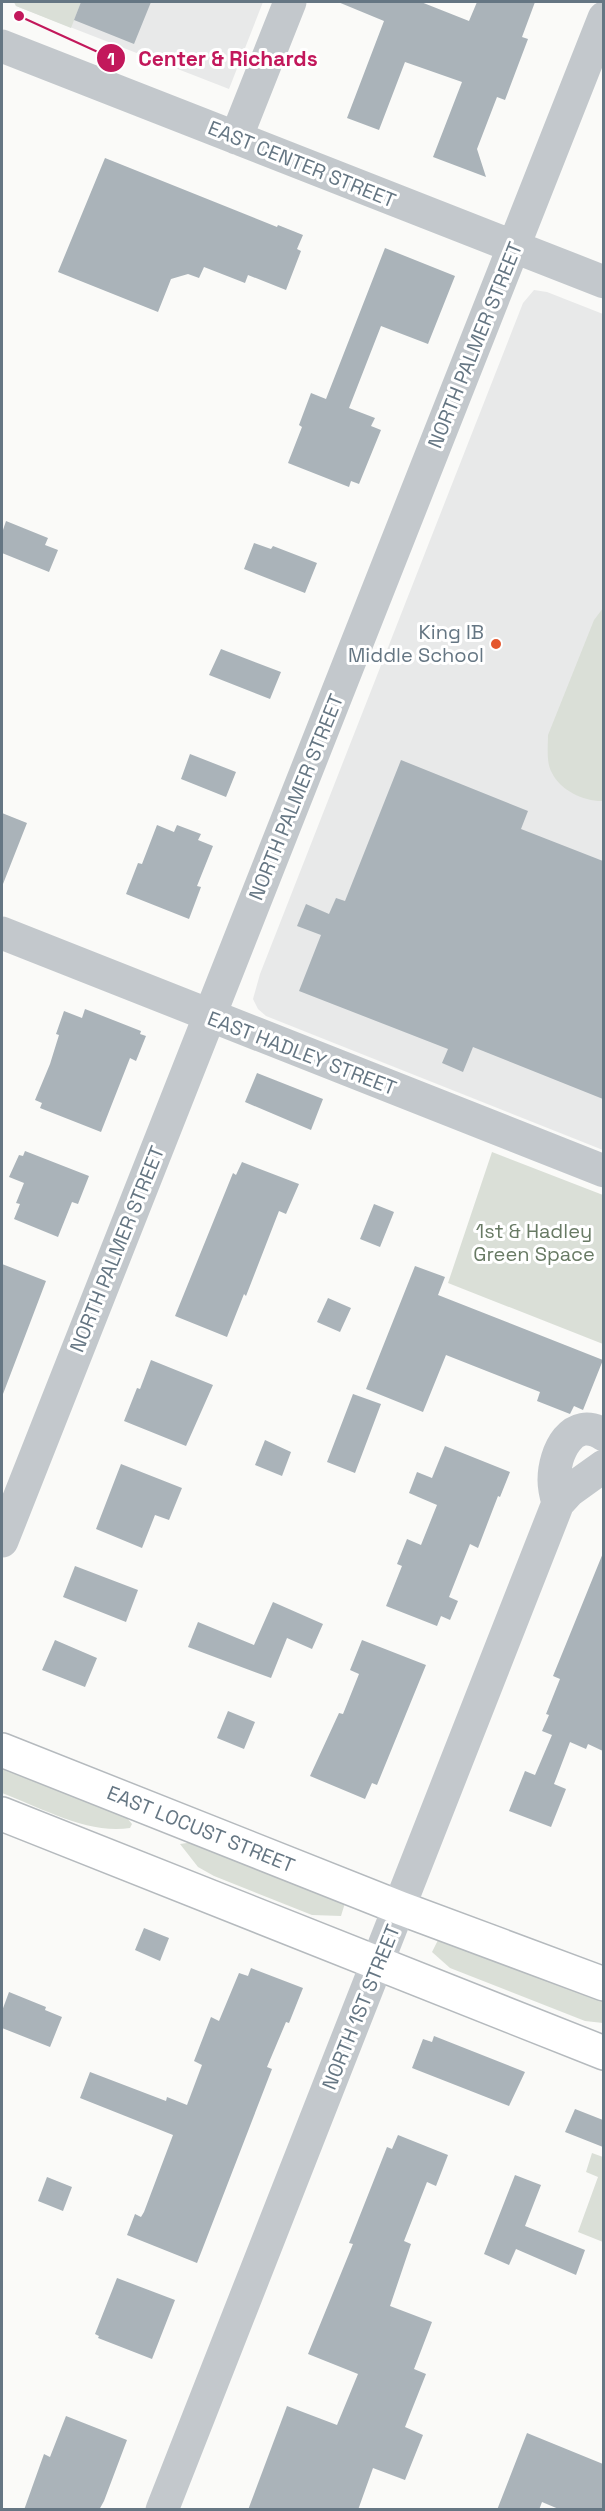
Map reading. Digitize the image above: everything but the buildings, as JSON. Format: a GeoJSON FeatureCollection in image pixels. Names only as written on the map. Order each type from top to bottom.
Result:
{"type":"FeatureCollection","features":[{"type":"Feature","properties":{"kind":"main road","name":"EAST LOCUST STREET"},"geometry":{"type":"LineString","coordinates":[[2,1750],[400,1908],[603,1984]]}},
{"type":"Feature","properties":{"kind":"main road"},"geometry":{"type":"LineString","coordinates":[[2,1814],[603,2053]]}},
{"type":"Feature","properties":{"kind":"main road"},"geometry":{"type":"LineString","coordinates":[[548,2031],[603,2032]]}},
{"type":"Feature","properties":{"kind":"street"},"geometry":{"type":"LineString","coordinates":[[236,138],[290,2]]}},
{"type":"Feature","properties":{"kind":"street","name":"NORTH PALMER STREET"},"geometry":{"type":"LineString","coordinates":[[2,1541],[603,18]]}},
{"type":"Feature","properties":{"kind":"street","name":"EAST CENTER STREET"},"geometry":{"type":"LineString","coordinates":[[2,46],[603,282]]}},
{"type":"Feature","properties":{"kind":"street","name":"EAST HADLEY STREET"},"geometry":{"type":"LineString","coordinates":[[2,933],[603,1171]]}},
{"type":"Feature","properties":{"kind":"street","name":"NORTH 1ST STREET"},"geometry":{"type":"LineString","coordinates":[[558,1503],[554,1478],[565,1442],[580,1428],[592,1429],[603,1435]]}},
{"type":"Feature","properties":{"kind":"street","name":"NORTH 1ST STREET"},"geometry":{"type":"LineString","coordinates":[[162,2510],[558,1503],[569,1491],[603,1466]]}},
{"type":"Feature","properties":{"kind":"shaded area"},"geometry":{"type":"Polygon","coordinates":[[[14,2],[263,2],[229,89],[16,6],[14,2]]]}},
{"type":"Feature","properties":{"kind":"shaded area","name":"King IB Middle School"},"geometry":{"type":"Polygon","coordinates":[[[534,290],[547,292],[603,314],[603,1150],[266,1016],[258,1009],[253,999],[260,974],[523,303],[534,290]]]}},
{"type":"Feature","properties":{"kind":"green space"},"geometry":{"type":"Polygon","coordinates":[[[14,2],[81,2],[71,28],[16,6],[14,2]]]}},
{"type":"Feature","properties":{"kind":"green space"},"geometry":{"type":"Polygon","coordinates":[[[603,608],[604,801],[597,801],[574,794],[556,779],[548,760],[548,735],[594,620],[603,608]]]}},
{"type":"Feature","properties":{"kind":"green space","name":"1st & Hadley Green Space"},"geometry":{"type":"Polygon","coordinates":[[[492,1152],[603,1195],[603,1344],[448,1283],[492,1152]]]}},
{"type":"Feature","properties":{"kind":"green space"},"geometry":{"type":"Polygon","coordinates":[[[2,1759],[119,1808],[132,1824],[130,1828],[114,1829],[81,1824],[2,1793],[2,1759]]]}},
{"type":"Feature","properties":{"kind":"green space"},"geometry":{"type":"Polygon","coordinates":[[[201,1841],[345,1903],[341,1916],[312,1915],[214,1876],[198,1867],[180,1844],[201,1841]]]}},
{"type":"Feature","properties":{"kind":"green space"},"geometry":{"type":"Polygon","coordinates":[[[439,1938],[603,1996],[603,2023],[585,2021],[450,1968],[432,1952],[439,1938]]]}},
{"type":"Feature","properties":{"kind":"green space"},"geometry":{"type":"Polygon","coordinates":[[[592,2153],[603,2157],[603,2242],[578,2232],[598,2177],[586,2172],[592,2153]]]}},
{"type":"Feature","properties":{"kind":"place","name":"Center & Richards"},"geometry":{"type":"Point","coordinates":[19,16]}},
{"type":"Feature","properties":{"kind":"place","name":"King IB Middle School"},"geometry":{"type":"Point","coordinates":[496,644]}}]}
